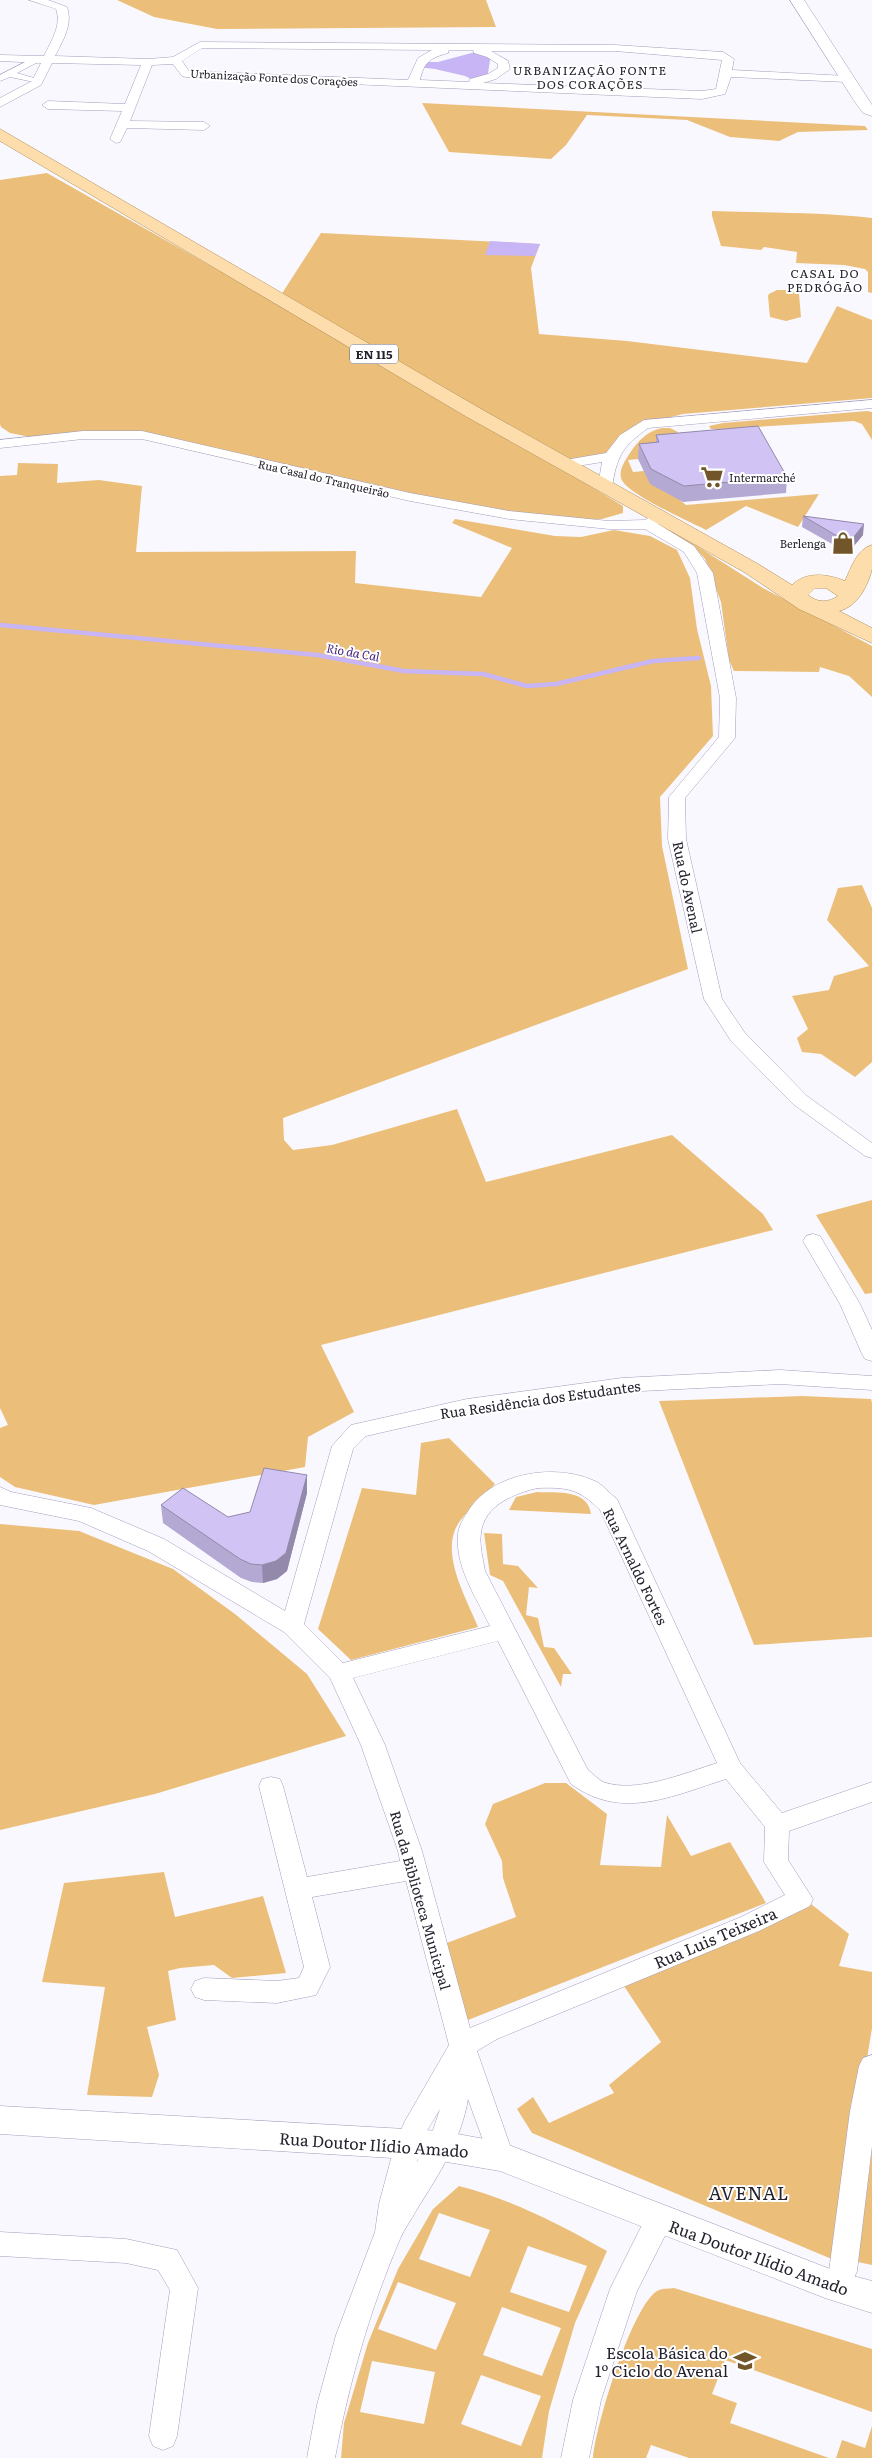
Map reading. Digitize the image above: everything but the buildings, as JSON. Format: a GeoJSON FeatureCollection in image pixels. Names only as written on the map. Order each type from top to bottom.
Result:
{"type":"FeatureCollection","features":[{"type":"Feature","properties":{"kind":"main road","name":"EN 115"},"geometry":{"type":"LineString","coordinates":[[0,134],[474,413],[565,464],[654,520],[751,568],[810,592]]}},
{"type":"Feature","properties":{"kind":"main road"},"geometry":{"type":"LineString","coordinates":[[810,592],[869,555]]}},
{"type":"Feature","properties":{"kind":"main road"},"geometry":{"type":"LineString","coordinates":[[810,592],[830,607],[848,597],[869,555]]}},
{"type":"Feature","properties":{"kind":"main road"},"geometry":{"type":"LineString","coordinates":[[810,592],[872,637]]}},
{"type":"Feature","properties":{"kind":"main road"},"geometry":{"type":"LineString","coordinates":[[848,597],[872,629]]}},
{"type":"Feature","properties":{"kind":"street"},"geometry":{"type":"LineString","coordinates":[[1,99],[38,83],[62,30],[64,16],[60,7],[35,0]]}},
{"type":"Feature","properties":{"kind":"street"},"geometry":{"type":"LineString","coordinates":[[797,0],[846,78],[868,110],[872,112]]}},
{"type":"Feature","properties":{"kind":"street","name":"Urbanização Fonte dos Corações"},"geometry":{"type":"LineString","coordinates":[[200,45],[464,48],[615,48],[710,53],[728,59],[721,92],[702,95],[186,74],[176,60],[200,45]]}},
{"type":"Feature","properties":{"kind":"street"},"geometry":{"type":"LineString","coordinates":[[413,83],[421,47]]}},
{"type":"Feature","properties":{"kind":"street"},"geometry":{"type":"LineString","coordinates":[[499,87],[508,47]]}},
{"type":"Feature","properties":{"kind":"street"},"geometry":{"type":"LineString","coordinates":[[418,64],[436,52],[464,48],[491,54],[504,66]]}},
{"type":"Feature","properties":{"kind":"street"},"geometry":{"type":"LineString","coordinates":[[0,58],[148,62],[176,60]]}},
{"type":"Feature","properties":{"kind":"street"},"geometry":{"type":"LineString","coordinates":[[0,78],[35,60]]}},
{"type":"Feature","properties":{"kind":"street"},"geometry":{"type":"LineString","coordinates":[[116,140],[148,62]]}},
{"type":"Feature","properties":{"kind":"street"},"geometry":{"type":"LineString","coordinates":[[418,64],[421,72],[429,77],[456,84],[487,79],[500,74],[504,66]]}},
{"type":"Feature","properties":{"kind":"street"},"geometry":{"type":"LineString","coordinates":[[726,72],[846,78]]}},
{"type":"Feature","properties":{"kind":"street"},"geometry":{"type":"LineString","coordinates":[[9,74],[31,80]]}},
{"type":"Feature","properties":{"kind":"street"},"geometry":{"type":"LineString","coordinates":[[48,105],[129,108]]}},
{"type":"Feature","properties":{"kind":"street"},"geometry":{"type":"LineString","coordinates":[[123,124],[204,126]]}},
{"type":"Feature","properties":{"kind":"street"},"geometry":{"type":"LineString","coordinates":[[605,488],[609,457],[624,438],[644,424],[872,404]]}},
{"type":"Feature","properties":{"kind":"street","name":"Rua Casal do Tranqueirão"},"geometry":{"type":"LineString","coordinates":[[0,444],[65,437],[120,434],[142,435],[410,497],[509,515],[610,525],[654,520]]}},
{"type":"Feature","properties":{"kind":"street"},"geometry":{"type":"LineString","coordinates":[[565,464],[609,457]]}},
{"type":"Feature","properties":{"kind":"street","name":"Rua do Avenal"},"geometry":{"type":"LineString","coordinates":[[654,520],[688,549],[704,573],[728,698],[727,738],[677,797],[676,839],[713,999],[738,1037],[800,1100],[872,1152]]}},
{"type":"Feature","properties":{"kind":"street"},"geometry":{"type":"LineString","coordinates":[[813,1241],[850,1304],[872,1354]]}},
{"type":"Feature","properties":{"kind":"street","name":"Rua Residência dos Estudantes"},"geometry":{"type":"LineString","coordinates":[[292,1626],[343,1446],[358,1430],[468,1406],[622,1385],[780,1377],[872,1384]]}},
{"type":"Feature","properties":{"kind":"street","name":"Rua Arnaldo Fortes"},"geometry":{"type":"LineString","coordinates":[[731,1768],[650,1792],[617,1794],[597,1790],[579,1777],[474,1571],[470,1549],[470,1526],[483,1505],[499,1492],[522,1484],[557,1480],[589,1488],[609,1505],[731,1768],[777,1825]]}},
{"type":"Feature","properties":{"kind":"street","name":"Rua da Biblioteca Municipal"},"geometry":{"type":"LineString","coordinates":[[0,1495],[5,1499],[83,1514],[156,1545],[292,1626],[339,1673],[373,1745],[415,1869],[462,2046],[501,2157]]}},
{"type":"Feature","properties":{"kind":"street"},"geometry":{"type":"LineString","coordinates":[[339,1673],[504,1631]]}},
{"type":"Feature","properties":{"kind":"street"},"geometry":{"type":"LineString","coordinates":[[204,1989],[277,1992],[307,1987],[317,1967],[271,1786]]}},
{"type":"Feature","properties":{"kind":"street"},"geometry":{"type":"LineString","coordinates":[[777,1825],[872,1792]]}},
{"type":"Feature","properties":{"kind":"street","name":"Rua Luis Teixeira"},"geometry":{"type":"LineString","coordinates":[[462,2046],[488,2031],[750,1924],[801,1899],[776,1862],[777,1825]]}},
{"type":"Feature","properties":{"kind":"street"},"geometry":{"type":"LineString","coordinates":[[298,1889],[415,1869]]}},
{"type":"Feature","properties":{"kind":"street"},"geometry":{"type":"LineString","coordinates":[[389,2232],[392,2204],[408,2144],[428,2104],[462,2046]]}},
{"type":"Feature","properties":{"kind":"street"},"geometry":{"type":"LineString","coordinates":[[321,2458],[330,2405],[350,2334],[389,2232],[441,2146],[452,2115],[462,2046]]}},
{"type":"Feature","properties":{"kind":"street"},"geometry":{"type":"LineString","coordinates":[[837,2287],[843,2271],[863,2111],[872,2066]]}},
{"type":"Feature","properties":{"kind":"street","name":"Rua Doutor Ilídio Amado"},"geometry":{"type":"LineString","coordinates":[[0,2120],[441,2146],[501,2157],[659,2220],[837,2287],[872,2297]]}},
{"type":"Feature","properties":{"kind":"street"},"geometry":{"type":"LineString","coordinates":[[575,2458],[587,2400],[624,2289],[659,2220]]}},
{"type":"Feature","properties":{"kind":"street"},"geometry":{"type":"LineString","coordinates":[[0,2244],[126,2251],[167,2259],[184,2288],[163,2436]]}},
{"type":"Feature","properties":{"kind":"shaded area"},"geometry":{"type":"Polygon","coordinates":[[[117,0],[486,0],[496,27],[217,29],[154,17],[117,0]]]}},
{"type":"Feature","properties":{"kind":"shaded area"},"geometry":{"type":"Polygon","coordinates":[[[479,51],[491,54],[487,79],[475,81],[465,76],[417,67],[418,62],[438,62],[479,51]]]}},
{"type":"Feature","properties":{"kind":"shaded area"},"geometry":{"type":"Polygon","coordinates":[[[422,103],[865,126],[868,130],[798,132],[779,141],[730,137],[687,120],[587,115],[566,145],[551,159],[449,152],[422,103]]]}},
{"type":"Feature","properties":{"kind":"shaded area"},"geometry":{"type":"Polygon","coordinates":[[[47,173],[458,406],[623,506],[623,513],[602,519],[578,520],[516,513],[418,496],[148,434],[82,433],[30,437],[10,433],[1,427],[0,424],[0,180],[47,173]]]}},
{"type":"Feature","properties":{"kind":"shaded area"},"geometry":{"type":"Polygon","coordinates":[[[712,211],[872,218],[872,293],[868,292],[868,272],[865,269],[844,265],[796,263],[797,252],[764,247],[761,250],[721,246],[712,211]]]}},
{"type":"Feature","properties":{"kind":"shaded area"},"geometry":{"type":"Polygon","coordinates":[[[321,233],[540,244],[531,268],[539,334],[627,341],[807,363],[837,306],[872,320],[872,398],[683,414],[644,424],[609,457],[568,462],[281,295],[321,233]]]}},
{"type":"Feature","properties":{"kind":"shaded area"},"geometry":{"type":"Polygon","coordinates":[[[490,241],[540,244],[535,256],[485,255],[490,241]]]}},
{"type":"Feature","properties":{"kind":"shaded area"},"geometry":{"type":"Polygon","coordinates":[[[777,290],[790,290],[799,294],[801,317],[786,321],[770,317],[768,296],[777,290]]]}},
{"type":"Feature","properties":{"kind":"shaded area"},"geometry":{"type":"Polygon","coordinates":[[[872,412],[872,440],[862,424],[854,421],[721,429],[711,429],[709,426],[723,423],[872,412]]]}},
{"type":"Feature","properties":{"kind":"shaded area"},"geometry":{"type":"Polygon","coordinates":[[[662,428],[670,428],[678,432],[659,457],[628,460],[633,472],[644,471],[686,505],[819,494],[798,527],[746,506],[706,530],[645,499],[625,484],[621,478],[623,465],[636,444],[647,434],[662,428]]]}},
{"type":"Feature","properties":{"kind":"shaded area"},"geometry":{"type":"Polygon","coordinates":[[[18,463],[58,464],[57,483],[99,480],[142,486],[136,552],[356,551],[355,583],[481,597],[512,548],[452,523],[455,519],[555,536],[581,537],[614,530],[650,536],[677,550],[690,578],[697,629],[711,686],[713,736],[660,797],[662,846],[688,969],[283,1118],[284,1140],[293,1150],[332,1145],[457,1109],[486,1182],[672,1135],[763,1214],[773,1230],[321,1345],[354,1412],[308,1437],[305,1467],[94,1505],[15,1487],[0,1477],[0,1428],[8,1425],[0,1408],[0,476],[17,475],[18,463]]]}},
{"type":"Feature","properties":{"kind":"shaded area"},"geometry":{"type":"Polygon","coordinates":[[[667,527],[763,588],[872,646],[872,697],[849,676],[820,667],[819,672],[734,671],[729,660],[721,602],[705,559],[693,546],[664,529],[667,527]]]}},
{"type":"Feature","properties":{"kind":"shaded area"},"geometry":{"type":"Polygon","coordinates":[[[862,885],[872,908],[872,1062],[855,1077],[821,1054],[802,1052],[797,1038],[808,1029],[792,996],[829,990],[834,976],[869,966],[827,920],[838,888],[862,885]]]}},
{"type":"Feature","properties":{"kind":"shaded area"},"geometry":{"type":"Polygon","coordinates":[[[872,1200],[872,1293],[865,1294],[816,1215],[872,1200]]]}},
{"type":"Feature","properties":{"kind":"shaded area"},"geometry":{"type":"Polygon","coordinates":[[[802,1396],[871,1399],[872,1637],[754,1645],[659,1401],[802,1396]]]}},
{"type":"Feature","properties":{"kind":"shaded area"},"geometry":{"type":"Polygon","coordinates":[[[449,1438],[495,1484],[460,1521],[454,1533],[452,1546],[456,1574],[478,1627],[351,1660],[318,1629],[362,1488],[416,1495],[421,1443],[449,1438]]]}},
{"type":"Feature","properties":{"kind":"shaded area"},"geometry":{"type":"Polygon","coordinates":[[[537,1492],[578,1496],[589,1506],[591,1514],[509,1510],[516,1497],[537,1492]]]}},
{"type":"Feature","properties":{"kind":"shaded area"},"geometry":{"type":"Polygon","coordinates":[[[0,1524],[79,1531],[173,1569],[235,1614],[307,1674],[346,1736],[155,1794],[0,1830],[0,1524]]]}},
{"type":"Feature","properties":{"kind":"shaded area"},"geometry":{"type":"Polygon","coordinates":[[[484,1533],[502,1534],[503,1564],[518,1566],[538,1588],[529,1587],[526,1615],[538,1618],[544,1647],[554,1648],[572,1674],[563,1674],[561,1687],[503,1581],[490,1575],[484,1533]]]}},
{"type":"Feature","properties":{"kind":"shaded area"},"geometry":{"type":"Polygon","coordinates":[[[545,1783],[566,1783],[607,1814],[600,1865],[661,1867],[667,1815],[691,1856],[730,1842],[766,1903],[463,2022],[444,1944],[516,1917],[503,1878],[502,1861],[485,1824],[493,1804],[545,1783]]]}},
{"type":"Feature","properties":{"kind":"shaded area"},"geometry":{"type":"Polygon","coordinates":[[[164,1872],[175,1917],[263,1896],[286,1973],[232,1978],[214,1965],[168,1971],[176,2020],[147,2027],[159,2075],[152,2097],[87,2095],[105,1987],[42,1982],[64,1883],[164,1872]]]}},
{"type":"Feature","properties":{"kind":"shaded area"},"geometry":{"type":"Polygon","coordinates":[[[811,1904],[849,1934],[839,1966],[872,1972],[872,2028],[834,2260],[532,2133],[517,2109],[533,2097],[549,2123],[614,2093],[609,2085],[661,2042],[622,1983],[811,1904]]]}},
{"type":"Feature","properties":{"kind":"shaded area"},"geometry":{"type":"Polygon","coordinates":[[[872,2149],[872,2265],[858,2262],[872,2149]]]}},
{"type":"Feature","properties":{"kind":"shaded area"},"geometry":{"type":"Polygon","coordinates":[[[459,2186],[517,2205],[607,2251],[575,2323],[549,2411],[542,2458],[341,2458],[344,2423],[368,2343],[398,2269],[433,2209],[459,2186]],[[439,2213],[419,2259],[470,2277],[490,2230],[439,2213]],[[528,2246],[510,2292],[569,2312],[587,2266],[528,2246]],[[398,2282],[378,2329],[436,2350],[456,2303],[398,2282]],[[502,2307],[483,2355],[542,2376],[561,2328],[502,2307]],[[372,2361],[360,2412],[424,2424],[435,2372],[372,2361]],[[481,2375],[461,2424],[521,2446],[541,2396],[481,2375]]]}},
{"type":"Feature","properties":{"kind":"shaded area","name":"Escola Básica do 1º Ciclo do Avenal"},"geometry":{"type":"Polygon","coordinates":[[[674,2288],[872,2349],[872,2412],[725,2360],[712,2394],[737,2403],[730,2423],[829,2458],[689,2458],[651,2445],[646,2458],[593,2458],[600,2421],[627,2340],[649,2299],[659,2290],[674,2288]]]}},
{"type":"Feature","properties":{"kind":"shaded area"},"geometry":{"type":"Polygon","coordinates":[[[872,2426],[872,2458],[836,2458],[842,2440],[865,2448],[872,2426]]]}},
{"type":"Feature","properties":{"kind":"waterway","name":"Rio da Cal"},"geometry":{"type":"LineString","coordinates":[[0,625],[317,655],[404,671],[483,674],[527,686],[556,684],[653,661],[699,658]]}},
{"type":"Feature","properties":{"kind":"place","name":"Intermarché"},"geometry":{"type":"Point","coordinates":[712,477]}},
{"type":"Feature","properties":{"kind":"place","name":"Berlenga"},"geometry":{"type":"Point","coordinates":[843,543]}},
{"type":"Feature","properties":{"kind":"place","name":"Escola Básica do 1º Ciclo do Avenal"},"geometry":{"type":"Point","coordinates":[745,2361]}},
{"type":"Feature","properties":{"kind":"district","name":"URBANIZAÇÃO FONTE DOS CORAÇÕES"},"geometry":{"type":"Point","coordinates":[590,77]}},
{"type":"Feature","properties":{"kind":"district","name":"CASAL DO PEDRÓGÃO"},"geometry":{"type":"Point","coordinates":[825,280]}},
{"type":"Feature","properties":{"kind":"district","name":"AVENAL"},"geometry":{"type":"Point","coordinates":[749,2192]}}]}
